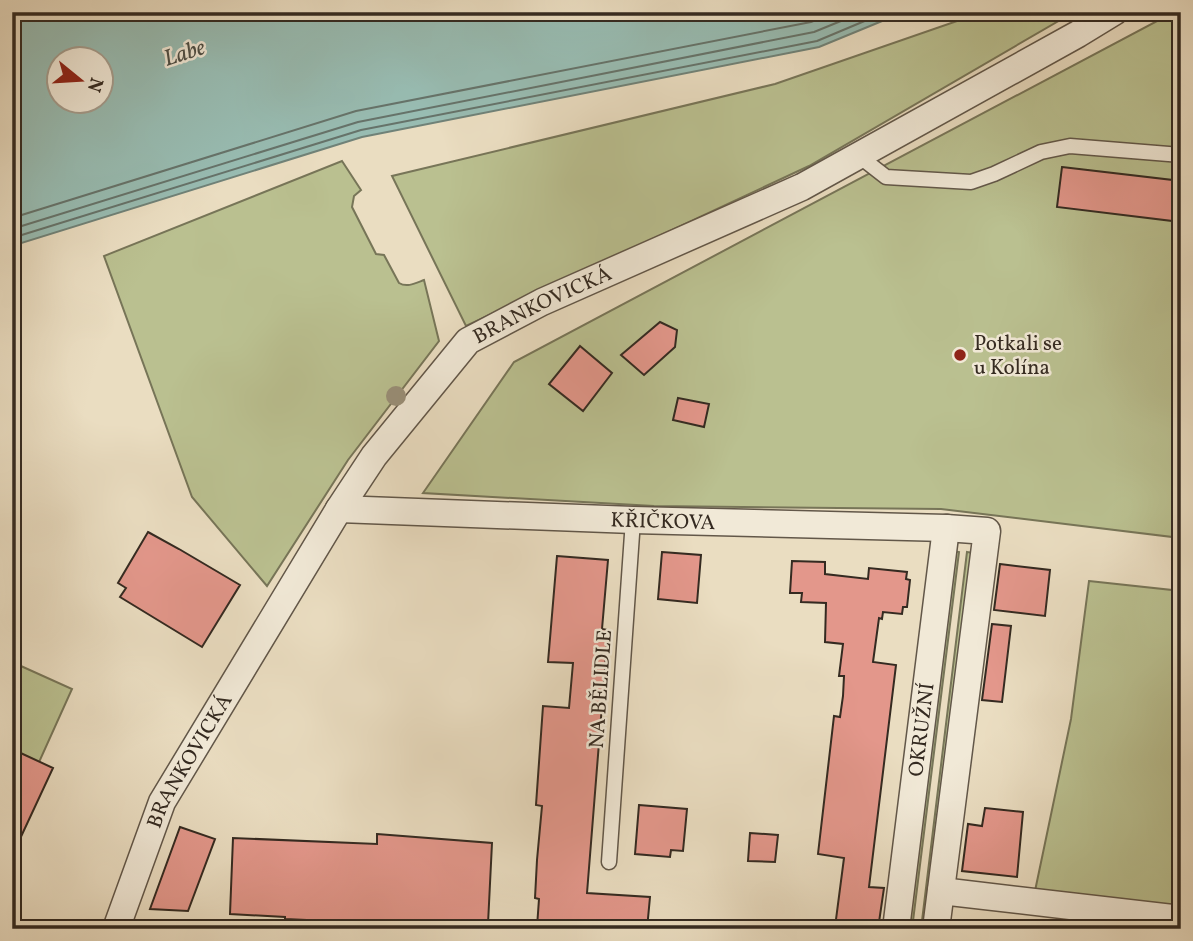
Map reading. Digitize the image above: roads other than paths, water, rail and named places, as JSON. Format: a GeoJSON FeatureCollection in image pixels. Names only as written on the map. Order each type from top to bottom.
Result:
{"type":"FeatureCollection","features":[{"type":"Feature","properties":{"kind":"street","name":"BRANKOVICKÁ"},"geometry":{"type":"LineString","coordinates":[[117,929],[163,802],[339,509],[374,456],[468,341],[542,302],[802,187],[1114,12]]}},
{"type":"Feature","properties":{"kind":"street","name":"KŘIČKOVA"},"geometry":{"type":"LineString","coordinates":[[339,509],[987,531]]}},
{"type":"Feature","properties":{"kind":"street","name":"OKRUŽNÍ"},"geometry":{"type":"LineString","coordinates":[[896,929],[946,528]]}},
{"type":"Feature","properties":{"kind":"street","name":"OKRUŽNÍ"},"geometry":{"type":"LineString","coordinates":[[936,929],[987,531]]}},
{"type":"Feature","properties":{"kind":"street"},"geometry":{"type":"LineString","coordinates":[[941,891],[1144,922],[1181,919]]}},
{"type":"Feature","properties":{"kind":"lane"},"geometry":{"type":"LineString","coordinates":[[859,156],[886,177],[971,182],[1041,152],[1070,146],[1181,155]]}},
{"type":"Feature","properties":{"kind":"lane","name":"NA BĚLIDLE"},"geometry":{"type":"LineString","coordinates":[[609,862],[633,520]]}},
{"type":"Feature","properties":{"kind":"water","name":"Labe"},"geometry":{"type":"Polygon","coordinates":[[[12,12],[904,12],[819,47],[362,137],[12,246],[12,12]]]}},
{"type":"Feature","properties":{"kind":"place","name":"Potkali se u Kolína"},"geometry":{"type":"Point","coordinates":[960,355]}}]}
